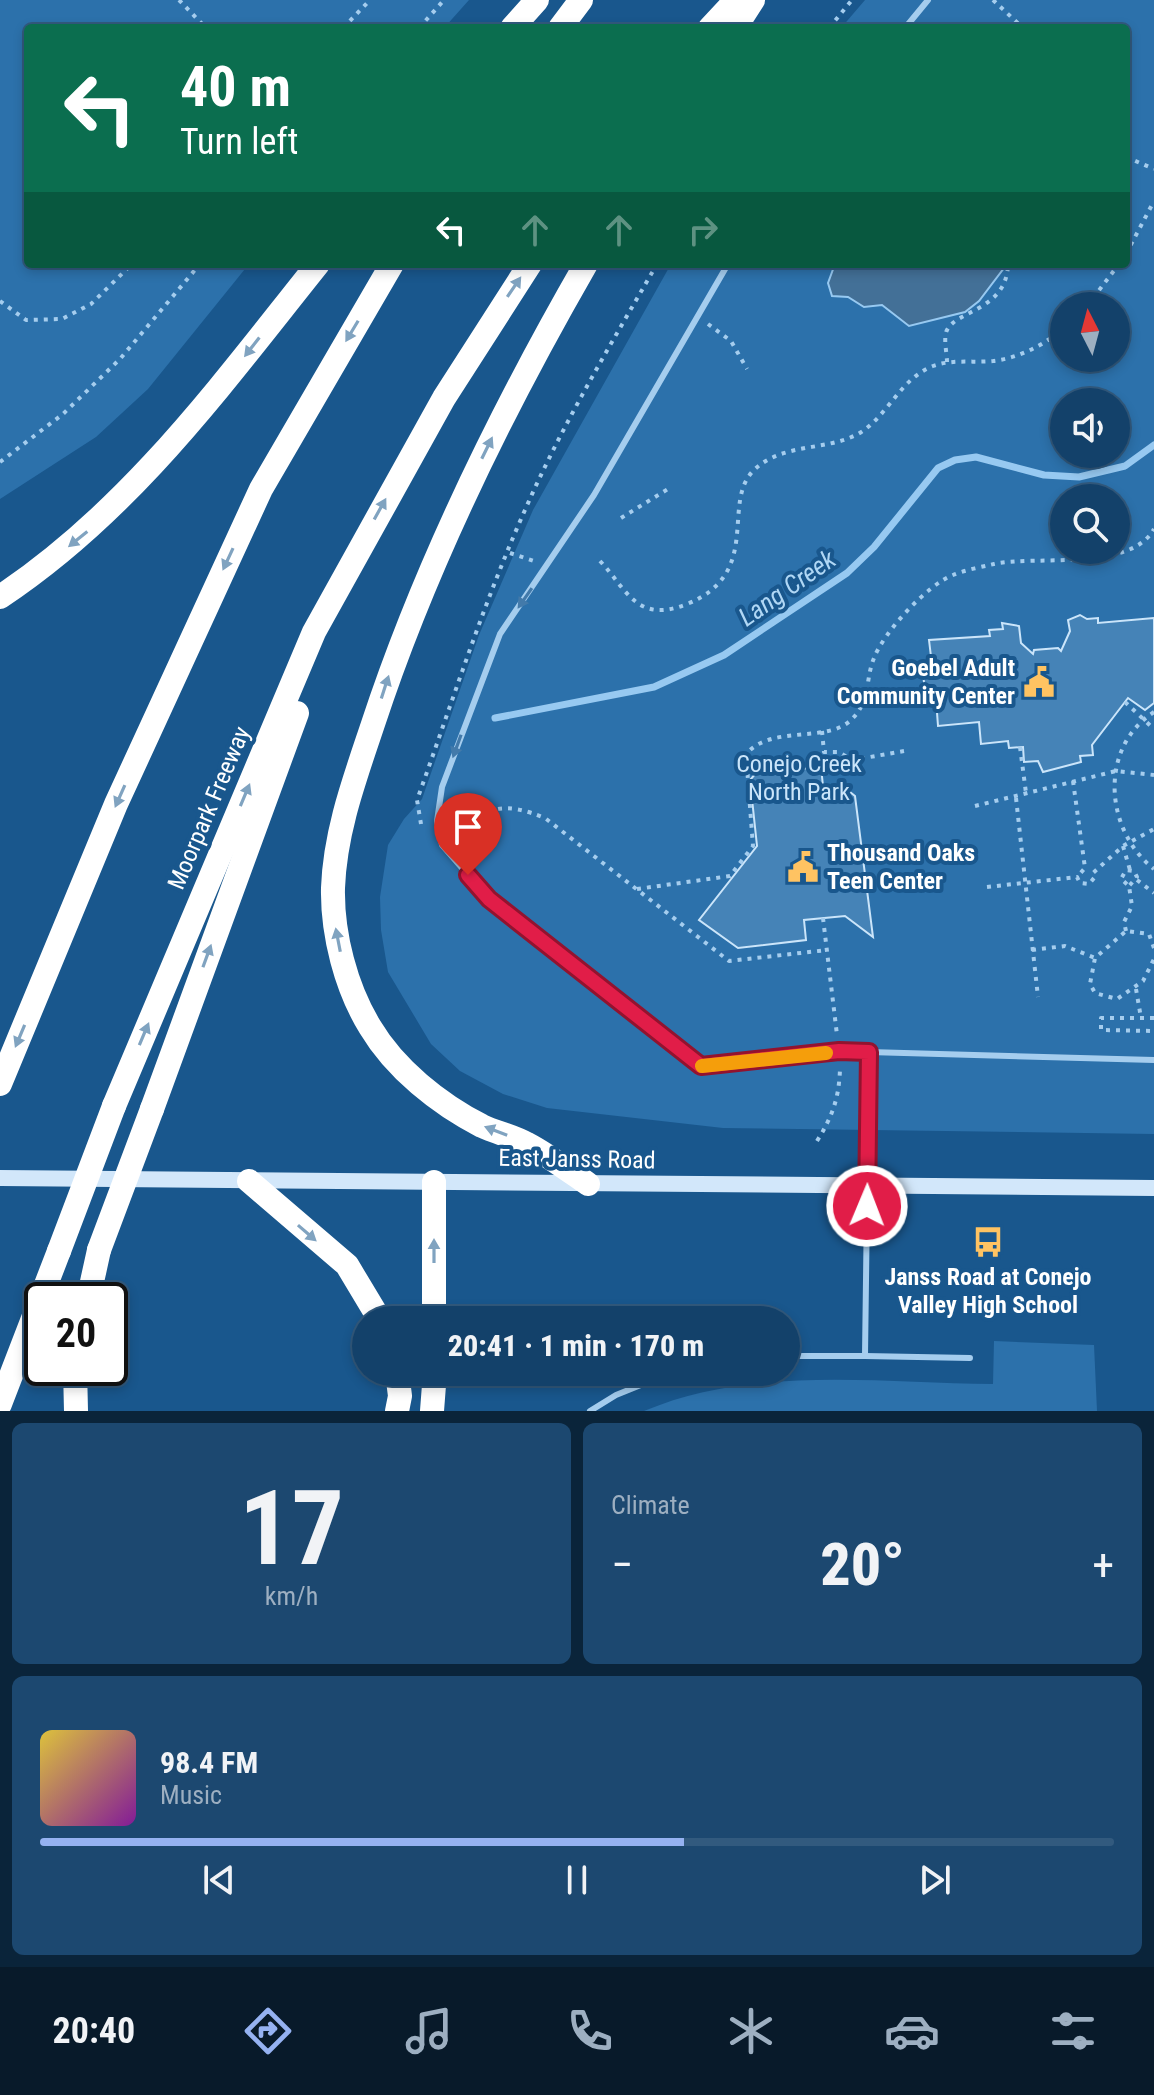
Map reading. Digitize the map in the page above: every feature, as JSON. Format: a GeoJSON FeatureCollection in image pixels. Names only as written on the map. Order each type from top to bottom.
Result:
{"type":"FeatureCollection","features":[{"type":"Feature","properties":{"kind":"highway"},"geometry":{"type":"LineString","coordinates":[[516,24],[537,0]]}},
{"type":"Feature","properties":{"kind":"highway"},"geometry":{"type":"LineString","coordinates":[[563,24],[581,0]]}},
{"type":"Feature","properties":{"kind":"highway"},"geometry":{"type":"LineString","coordinates":[[714,24],[736,0]]}},
{"type":"Feature","properties":{"kind":"highway"},"geometry":{"type":"LineString","coordinates":[[738,24],[753,0]]}},
{"type":"Feature","properties":{"kind":"highway"},"geometry":{"type":"LineString","coordinates":[[0,597],[85,534],[143,477],[190,425],[315,268]]}},
{"type":"Feature","properties":{"kind":"highway"},"geometry":{"type":"LineString","coordinates":[[0,1084],[116,804],[261,489],[390,268]]}},
{"type":"Feature","properties":{"kind":"highway","name":"Moorpark Freeway"},"geometry":{"type":"LineString","coordinates":[[0,1404],[114,1106],[314,632],[444,398],[527,268]]}},
{"type":"Feature","properties":{"kind":"highway"},"geometry":{"type":"LineString","coordinates":[[584,268],[491,441],[396,654],[347,804],[333,890],[343,963],[370,1028],[391,1055],[443,1103],[483,1126],[526,1142],[588,1184]]}},
{"type":"Feature","properties":{"kind":"highway"},"geometry":{"type":"LineString","coordinates":[[92,1282],[99,1250],[254,824],[363,540]]}},
{"type":"Feature","properties":{"kind":"highway"},"geometry":{"type":"LineString","coordinates":[[249,1181],[347,1265],[372,1306]]}},
{"type":"Feature","properties":{"kind":"highway"},"geometry":{"type":"LineString","coordinates":[[434,1182],[434,1306]]}},
{"type":"Feature","properties":{"kind":"highway"},"geometry":{"type":"LineString","coordinates":[[75,1386],[76,1411]]}},
{"type":"Feature","properties":{"kind":"highway"},"geometry":{"type":"LineString","coordinates":[[397,1411],[399,1386]]}},
{"type":"Feature","properties":{"kind":"highway"},"geometry":{"type":"LineString","coordinates":[[432,1411],[434,1386]]}},
{"type":"Feature","properties":{"kind":"main road","name":"East Janss Road"},"geometry":{"type":"LineString","coordinates":[[0,1178],[1154,1188]]}},
{"type":"Feature","properties":{"kind":"lane"},"geometry":{"type":"LineString","coordinates":[[908,24],[928,0]]}},
{"type":"Feature","properties":{"kind":"lane"},"geometry":{"type":"LineString","coordinates":[[726,268],[561,545],[491,652],[442,787],[438,834],[442,845],[489,899],[701,1066],[839,1051],[1154,1060]]}},
{"type":"Feature","properties":{"kind":"lane"},"geometry":{"type":"LineString","coordinates":[[865,1356],[869,1052]]}},
{"type":"Feature","properties":{"kind":"lane"},"geometry":{"type":"LineString","coordinates":[[800,1356],[970,1358]]}},
{"type":"Feature","properties":{"kind":"lane"},"geometry":{"type":"LineString","coordinates":[[590,1411],[638,1386]]}},
{"type":"Feature","properties":{"kind":"path"},"geometry":{"type":"LineString","coordinates":[[179,0],[202,24]]}},
{"type":"Feature","properties":{"kind":"path"},"geometry":{"type":"LineString","coordinates":[[347,24],[370,0]]}},
{"type":"Feature","properties":{"kind":"path"},"geometry":{"type":"LineString","coordinates":[[423,24],[444,0]]}},
{"type":"Feature","properties":{"kind":"path"},"geometry":{"type":"LineString","coordinates":[[832,24],[852,0]]}},
{"type":"Feature","properties":{"kind":"path"},"geometry":{"type":"LineString","coordinates":[[993,0],[1019,24]]}},
{"type":"Feature","properties":{"kind":"path"},"geometry":{"type":"LineString","coordinates":[[1130,159],[1154,169]]}},
{"type":"Feature","properties":{"kind":"path"},"geometry":{"type":"LineString","coordinates":[[1130,246],[1154,201]]}},
{"type":"Feature","properties":{"kind":"path"},"geometry":{"type":"LineString","coordinates":[[0,301],[26,320],[62,319],[91,304],[128,268]]}},
{"type":"Feature","properties":{"kind":"path"},"geometry":{"type":"LineString","coordinates":[[0,462],[63,414],[109,370],[197,268]]}},
{"type":"Feature","properties":{"kind":"path"},"geometry":{"type":"LineString","coordinates":[[424,830],[418,817],[417,800],[478,628],[524,511],[584,390],[655,268]]}},
{"type":"Feature","properties":{"kind":"path"},"geometry":{"type":"LineString","coordinates":[[947,362],[945,333],[949,327],[981,309],[990,300],[1007,276],[1008,268]]}},
{"type":"Feature","properties":{"kind":"path"},"geometry":{"type":"LineString","coordinates":[[1098,292],[1116,268]]}},
{"type":"Feature","properties":{"kind":"path"},"geometry":{"type":"LineString","coordinates":[[695,317],[731,341],[747,369]]}},
{"type":"Feature","properties":{"kind":"path"},"geometry":{"type":"LineString","coordinates":[[600,561],[626,596],[640,607],[661,610],[686,604],[712,591],[729,568],[737,544],[745,483],[753,470],[790,450],[835,444],[859,434],[922,371],[947,362],[1013,357],[1050,336]]}},
{"type":"Feature","properties":{"kind":"path"},"geometry":{"type":"LineString","coordinates":[[621,518],[668,489]]}},
{"type":"Feature","properties":{"kind":"path"},"geometry":{"type":"LineString","coordinates":[[637,889],[730,876],[753,846],[746,754],[751,747],[792,733],[822,731],[850,722],[864,704],[875,656],[895,624],[951,575],[1028,559],[1113,555],[1151,541],[1154,529]]}},
{"type":"Feature","properties":{"kind":"path"},"geometry":{"type":"LineString","coordinates":[[510,553],[530,558]]}},
{"type":"Feature","properties":{"kind":"path"},"geometry":{"type":"LineString","coordinates":[[1125,702],[1154,729]]}},
{"type":"Feature","properties":{"kind":"path"},"geometry":{"type":"LineString","coordinates":[[1154,712],[1144,718],[1127,741],[1116,771],[1114,802],[1130,870],[1136,880],[1154,893]]}},
{"type":"Feature","properties":{"kind":"path"},"geometry":{"type":"LineString","coordinates":[[822,731],[824,752],[838,752],[853,760],[904,751]]}},
{"type":"Feature","properties":{"kind":"path"},"geometry":{"type":"LineString","coordinates":[[1020,747],[1026,793]]}},
{"type":"Feature","properties":{"kind":"path"},"geometry":{"type":"LineString","coordinates":[[975,806],[1116,771],[1154,775]]}},
{"type":"Feature","properties":{"kind":"path"},"geometry":{"type":"LineString","coordinates":[[987,887],[1077,877],[1085,868],[1073,781]]}},
{"type":"Feature","properties":{"kind":"path"},"geometry":{"type":"LineString","coordinates":[[1016,798],[1038,997]]}},
{"type":"Feature","properties":{"kind":"path"},"geometry":{"type":"LineString","coordinates":[[451,837],[478,813],[506,807],[525,809],[545,818],[729,961],[827,950]]}},
{"type":"Feature","properties":{"kind":"path"},"geometry":{"type":"LineString","coordinates":[[1077,877],[1080,883],[1089,884],[1093,873],[1126,844],[1154,829]]}},
{"type":"Feature","properties":{"kind":"path"},"geometry":{"type":"LineString","coordinates":[[1126,844],[1154,869]]}},
{"type":"Feature","properties":{"kind":"path"},"geometry":{"type":"LineString","coordinates":[[1085,868],[1093,873]]}},
{"type":"Feature","properties":{"kind":"path"},"geometry":{"type":"LineString","coordinates":[[1126,931],[1124,922],[1132,906],[1129,886],[1121,879],[1130,870]]}},
{"type":"Feature","properties":{"kind":"path"},"geometry":{"type":"LineString","coordinates":[[1129,886],[1136,880]]}},
{"type":"Feature","properties":{"kind":"path"},"geometry":{"type":"LineString","coordinates":[[823,918],[837,1035]]}},
{"type":"Feature","properties":{"kind":"path"},"geometry":{"type":"LineString","coordinates":[[1154,948],[1149,934],[1126,931],[1095,958],[1089,976],[1095,993],[1117,999],[1136,988],[1154,959]]}},
{"type":"Feature","properties":{"kind":"path"},"geometry":{"type":"LineString","coordinates":[[1032,950],[1065,946],[1095,958]]}},
{"type":"Feature","properties":{"kind":"path"},"geometry":{"type":"LineString","coordinates":[[1136,988],[1141,1018]]}},
{"type":"Feature","properties":{"kind":"path"},"geometry":{"type":"LineString","coordinates":[[1154,1018],[1101,1018],[1101,1030],[1154,1031]]}},
{"type":"Feature","properties":{"kind":"path"},"geometry":{"type":"LineString","coordinates":[[817,1141],[833,1114],[839,1093],[840,1065]]}},
{"type":"Feature","properties":{"kind":"green space"},"geometry":{"type":"Polygon","coordinates":[[[0,0],[469,0],[448,24],[24,24],[24,268],[246,268],[148,389],[96,437],[0,499],[0,0]]]}},
{"type":"Feature","properties":{"kind":"green space","name":"Conejo Creek North Park"},"geometry":{"type":"Polygon","coordinates":[[[865,0],[1154,0],[1154,1134],[723,1128],[547,1108],[503,1094],[460,1071],[431,1044],[388,972],[381,930],[380,897],[388,845],[404,819],[422,799],[479,635],[533,510],[669,268],[1130,268],[1130,24],[844,24],[865,0]]]}},
{"type":"Feature","properties":{"kind":"green space"},"geometry":{"type":"Polygon","coordinates":[[[994,1341],[1094,1345],[1097,1411],[644,1411],[728,1387],[800,1386],[800,1381],[993,1384],[994,1341]]]}},
{"type":"Feature","properties":{"kind":"shaded area"},"geometry":{"type":"Polygon","coordinates":[[[834,268],[1004,268],[979,301],[965,312],[909,326],[882,305],[864,307],[848,297],[832,296],[828,283],[834,268]]]}},
{"type":"Feature","properties":{"kind":"building","name":"Goebel Adult Community Center"},"geometry":{"type":"Polygon","coordinates":[[[1080,615],[1087,619],[1098,618],[1098,623],[1154,618],[1154,703],[1145,710],[1128,698],[1092,745],[1093,755],[1080,756],[1081,762],[1043,772],[1038,761],[1024,762],[1023,747],[1009,748],[1008,741],[981,744],[979,722],[938,726],[936,699],[926,700],[922,665],[932,665],[929,640],[990,636],[989,630],[1003,629],[1002,623],[1019,626],[1021,643],[1033,654],[1034,650],[1058,648],[1061,651],[1070,631],[1068,620],[1080,615]]]}},
{"type":"Feature","properties":{"kind":"building","name":"Thousand Oaks Teen Center"},"geometry":{"type":"Polygon","coordinates":[[[821,767],[823,786],[840,784],[855,796],[873,937],[845,916],[804,920],[806,940],[738,948],[699,920],[757,846],[750,780],[756,773],[821,767]]]}},
{"type":"Feature","properties":{"kind":"waterway","name":"Lang Creek"},"geometry":{"type":"LineString","coordinates":[[495,718],[654,687],[724,655],[847,573],[874,547],[938,468],[955,460],[976,457],[1044,475],[1079,477],[1125,466],[1154,445]]}},
{"type":"Feature","properties":{"kind":"slow traffic"},"geometry":{"type":"LineString","coordinates":[[702,1066],[826,1053]]}},
{"type":"Feature","properties":{"kind":"place","name":"Goebel Adult Community Center"},"geometry":{"type":"Point","coordinates":[1039,682]}},
{"type":"Feature","properties":{"kind":"place","name":"Thousand Oaks Teen Center"},"geometry":{"type":"Point","coordinates":[803,867]}},
{"type":"Feature","properties":{"kind":"place","name":"Janss Road at Conejo Valley High School"},"geometry":{"type":"Point","coordinates":[988,1242]}},
{"type":"Feature","properties":{"kind":"route"},"geometry":{"type":"LineString","coordinates":[[468,875],[489,899],[690,1061],[701,1066],[839,1051],[869,1052],[867,1206]]}}]}
